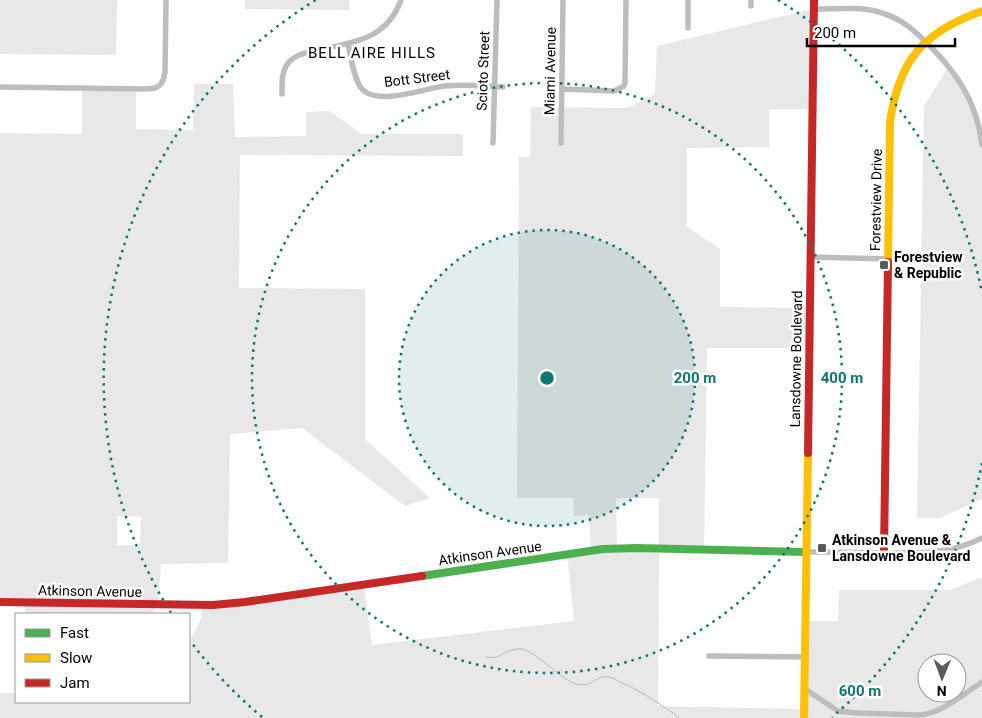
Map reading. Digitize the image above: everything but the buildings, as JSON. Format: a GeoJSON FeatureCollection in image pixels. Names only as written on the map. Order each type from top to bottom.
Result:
{"type":"FeatureCollection","features":[{"type":"Feature","properties":{"kind":"street"},"geometry":{"type":"LineString","coordinates":[[0,87],[150,89],[160,86],[165,72],[166,0]]}},
{"type":"Feature","properties":{"kind":"street"},"geometry":{"type":"LineString","coordinates":[[282,94],[283,73],[291,60],[306,53],[348,44],[376,34],[390,20],[401,0]]}},
{"type":"Feature","properties":{"kind":"street","name":"Scioto Street"},"geometry":{"type":"LineString","coordinates":[[493,143],[497,0]]}},
{"type":"Feature","properties":{"kind":"street","name":"Miami Avenue"},"geometry":{"type":"LineString","coordinates":[[561,143],[563,0]]}},
{"type":"Feature","properties":{"kind":"street"},"geometry":{"type":"LineString","coordinates":[[562,89],[610,91],[622,88],[625,83],[626,0]]}},
{"type":"Feature","properties":{"kind":"street"},"geometry":{"type":"LineString","coordinates":[[688,0],[688,28]]}},
{"type":"Feature","properties":{"kind":"street","name":"Lansdowne Boulevard"},"geometry":{"type":"LineString","coordinates":[[804,718],[814,0]]}},
{"type":"Feature","properties":{"kind":"street"},"geometry":{"type":"LineString","coordinates":[[814,9],[881,12],[907,24],[949,66],[962,85],[973,106],[981,129],[982,144]]}},
{"type":"Feature","properties":{"kind":"street","name":"Forestview Drive"},"geometry":{"type":"LineString","coordinates":[[884,553],[891,109],[897,87],[906,67],[926,42],[950,24],[967,15],[982,11]]}},
{"type":"Feature","properties":{"kind":"street","name":"Bott Street"},"geometry":{"type":"LineString","coordinates":[[348,44],[358,84],[371,95],[396,96],[434,87],[447,86],[503,87]]}},
{"type":"Feature","properties":{"kind":"street"},"geometry":{"type":"LineString","coordinates":[[810,257],[888,259]]}},
{"type":"Feature","properties":{"kind":"street","name":"Atkinson Avenue"},"geometry":{"type":"LineString","coordinates":[[0,602],[213,605],[603,549],[931,553],[962,547],[982,538]]}},
{"type":"Feature","properties":{"kind":"street"},"geometry":{"type":"LineString","coordinates":[[709,656],[805,657]]}},
{"type":"Feature","properties":{"kind":"street"},"geometry":{"type":"LineString","coordinates":[[805,689],[838,711],[920,715],[929,714],[941,708],[982,682]]}},
{"type":"Feature","properties":{"kind":"shaded area"},"geometry":{"type":"Polygon","coordinates":[[[0,0],[117,0],[116,55],[0,54],[0,0]]]}},
{"type":"Feature","properties":{"kind":"shaded area"},"geometry":{"type":"Polygon","coordinates":[[[245,0],[349,0],[349,10],[245,9],[245,0]]]}},
{"type":"Feature","properties":{"kind":"shaded area"},"geometry":{"type":"Polygon","coordinates":[[[813,9],[812,109],[769,109],[769,147],[687,148],[687,227],[720,249],[720,307],[810,308],[809,348],[707,348],[704,550],[659,549],[658,706],[804,709],[806,621],[838,621],[839,590],[950,590],[982,577],[982,718],[0,718],[0,693],[15,693],[15,703],[190,703],[190,640],[200,621],[202,605],[364,584],[372,645],[574,621],[567,554],[591,551],[589,515],[574,516],[573,498],[517,498],[519,157],[530,157],[531,107],[627,108],[655,94],[657,46],[813,9]],[[616,498],[617,548],[659,549],[659,498],[616,498]]]}},
{"type":"Feature","properties":{"kind":"shaded area"},"geometry":{"type":"Polygon","coordinates":[[[949,66],[968,95],[982,145],[982,499],[940,518],[917,518],[924,106],[949,66]]]}},
{"type":"Feature","properties":{"kind":"shaded area"},"geometry":{"type":"Polygon","coordinates":[[[194,84],[233,84],[235,137],[306,136],[306,112],[329,111],[362,134],[463,134],[463,156],[240,155],[239,288],[365,289],[365,439],[430,498],[405,506],[302,428],[230,434],[228,563],[161,564],[158,604],[153,613],[25,613],[25,602],[0,602],[0,133],[82,134],[82,88],[136,89],[136,129],[193,130],[194,84]],[[117,516],[117,545],[140,545],[141,517],[117,516]]]}},
{"type":"Feature","properties":{"kind":"waterway"},"geometry":{"type":"LineString","coordinates":[[486,657],[496,657],[512,650],[522,649],[528,651],[573,683],[585,685],[600,678],[610,677],[642,693],[679,718]]}},
{"type":"Feature","properties":{"kind":"traffic: fast"},"geometry":{"type":"LineString","coordinates":[[422,576],[603,549],[637,548],[806,552]]}},
{"type":"Feature","properties":{"kind":"traffic: slow"},"geometry":{"type":"LineString","coordinates":[[888,262],[890,122],[900,81],[917,51],[929,39],[961,19],[982,11]]}},
{"type":"Feature","properties":{"kind":"traffic: slow"},"geometry":{"type":"LineString","coordinates":[[804,718],[808,453]]}},
{"type":"Feature","properties":{"kind":"traffic: jam"},"geometry":{"type":"LineString","coordinates":[[808,453],[814,0]]}},
{"type":"Feature","properties":{"kind":"traffic: jam"},"geometry":{"type":"LineString","coordinates":[[884,553],[888,262]]}},
{"type":"Feature","properties":{"kind":"traffic: jam"},"geometry":{"type":"LineString","coordinates":[[0,602],[213,605],[422,576]]}},
{"type":"Feature","properties":{"kind":"place","name":"Forestview & Republic"},"geometry":{"type":"Point","coordinates":[884,265]}},
{"type":"Feature","properties":{"kind":"place","name":"Atkinson Avenue & Lansdowne Boulevard"},"geometry":{"type":"Point","coordinates":[822,548]}},
{"type":"Feature","properties":{"kind":"district","name":"BELL AIRE HILLS"},"geometry":{"type":"Point","coordinates":[372,53]}}]}
